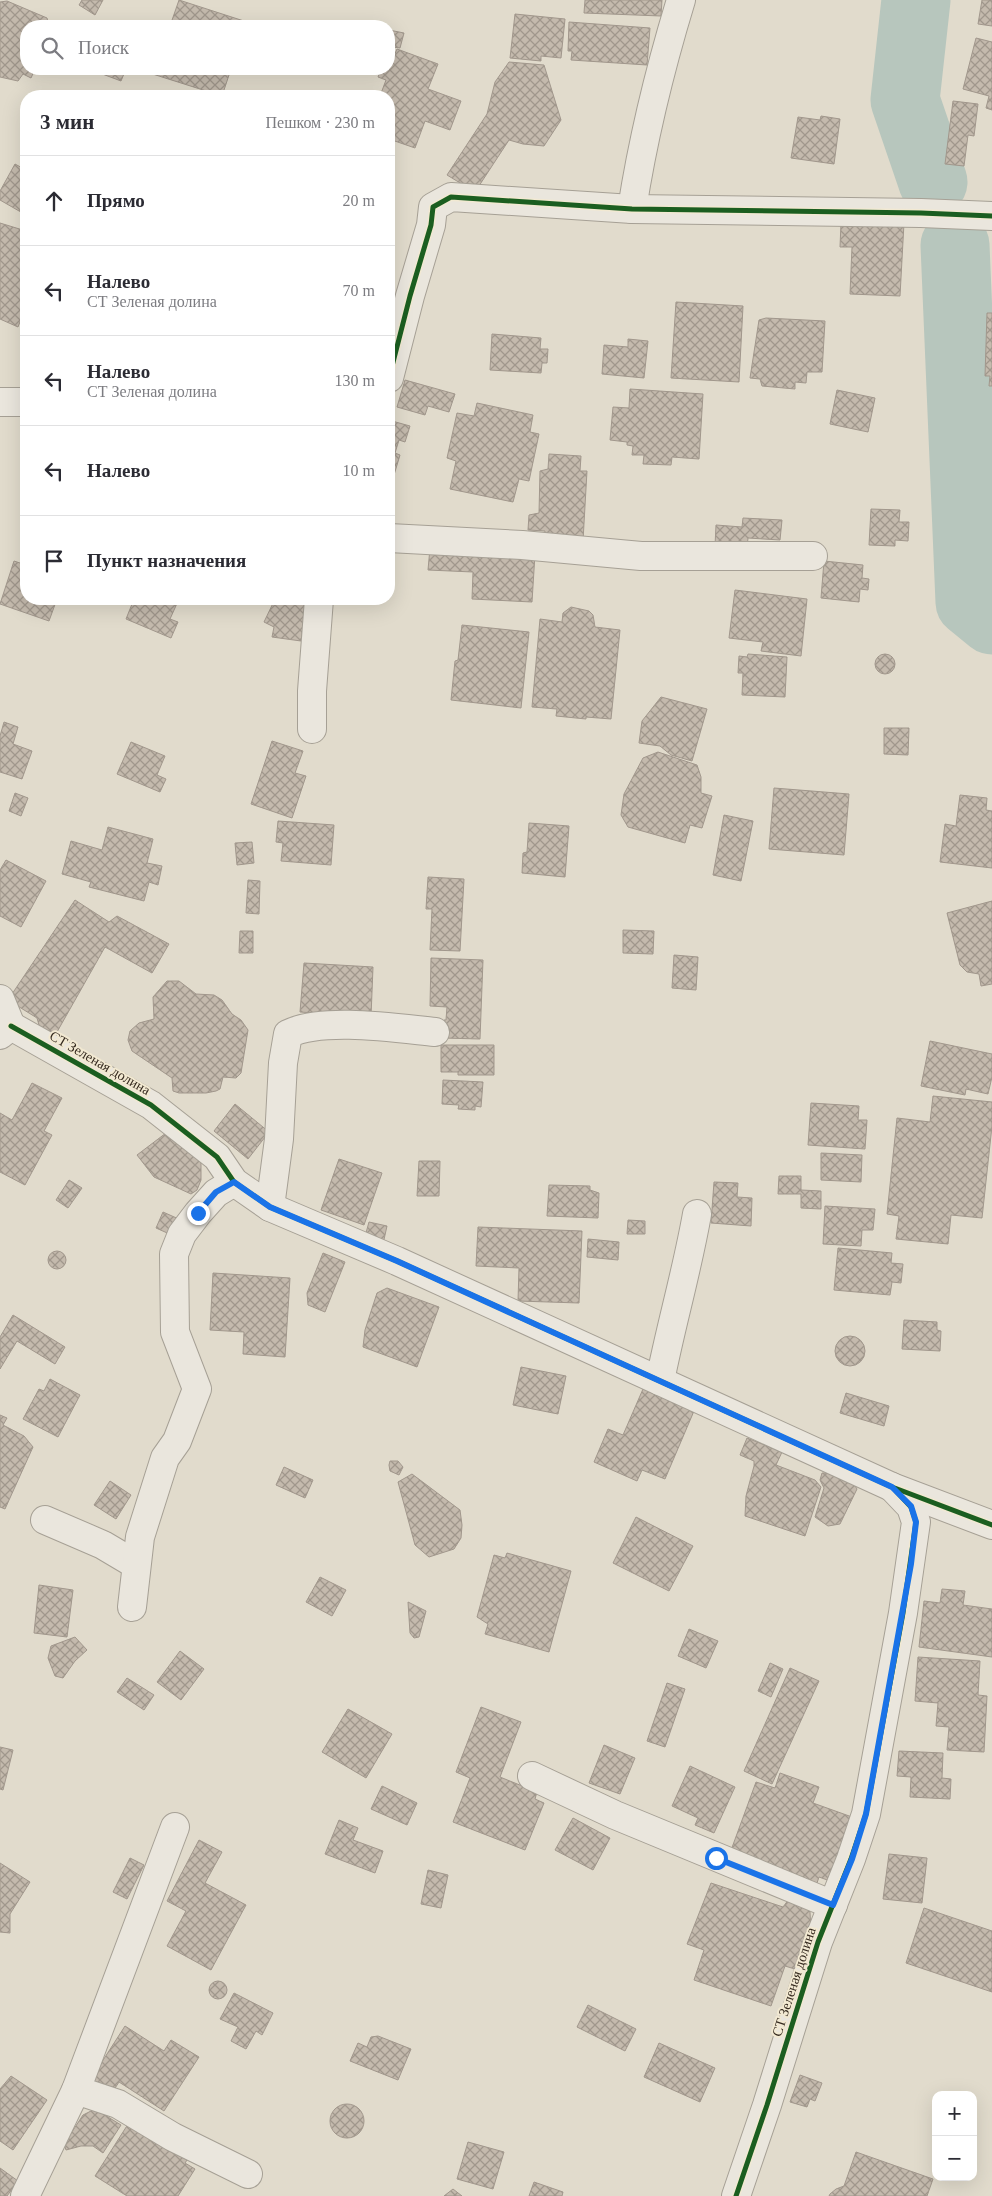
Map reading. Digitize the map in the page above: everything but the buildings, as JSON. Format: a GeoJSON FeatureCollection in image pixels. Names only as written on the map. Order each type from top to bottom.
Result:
{"type":"FeatureCollection","features":[{"type":"Feature","properties":{"kind":"street"},"geometry":{"type":"LineString","coordinates":[[632,209],[640,159],[659,72],[681,0]]}},
{"type":"Feature","properties":{"kind":"street"},"geometry":{"type":"LineString","coordinates":[[395,355],[431,225],[433,207],[451,197],[632,209],[921,212],[992,216]]}},
{"type":"Feature","properties":{"kind":"street"},"geometry":{"type":"LineString","coordinates":[[0,402],[20,402]]}},
{"type":"Feature","properties":{"kind":"street"},"geometry":{"type":"LineString","coordinates":[[395,538],[522,545],[642,556],[813,556]]}},
{"type":"Feature","properties":{"kind":"street"},"geometry":{"type":"LineString","coordinates":[[312,729],[312,691],[319,605]]}},
{"type":"Feature","properties":{"kind":"street"},"geometry":{"type":"LineString","coordinates":[[0,999],[6,1030]]}},
{"type":"Feature","properties":{"kind":"street"},"geometry":{"type":"LineString","coordinates":[[270,1207],[279,1139],[283,1063],[288,1034],[313,1026],[380,1026],[435,1032]]}},
{"type":"Feature","properties":{"kind":"street","name":"СТ Зеленая долина"},"geometry":{"type":"LineString","coordinates":[[6,1030],[150,1105],[217,1157],[234,1182],[270,1207],[397,1261],[892,1487],[992,1525]]}},
{"type":"Feature","properties":{"kind":"street"},"geometry":{"type":"LineString","coordinates":[[132,1607],[135,1564],[140,1537],[165,1458],[177,1441],[197,1389],[188,1361],[175,1332],[174,1254],[182,1234],[198,1213],[216,1192],[234,1182]]}},
{"type":"Feature","properties":{"kind":"street"},"geometry":{"type":"LineString","coordinates":[[660,1381],[671,1324],[688,1266],[697,1214]]}},
{"type":"Feature","properties":{"kind":"street","name":"СТ Зеленая долина"},"geometry":{"type":"LineString","coordinates":[[736,2196],[767,2105],[818,1942],[852,1859],[866,1814],[911,1564],[916,1522],[911,1506],[892,1487]]}},
{"type":"Feature","properties":{"kind":"street"},"geometry":{"type":"LineString","coordinates":[[45,1520],[103,1545],[135,1564]]}},
{"type":"Feature","properties":{"kind":"street"},"geometry":{"type":"LineString","coordinates":[[532,1776],[615,1815],[833,1905]]}},
{"type":"Feature","properties":{"kind":"street"},"geometry":{"type":"LineString","coordinates":[[25,2196],[76,2090],[175,1827]]}},
{"type":"Feature","properties":{"kind":"street"},"geometry":{"type":"LineString","coordinates":[[76,2090],[118,2104],[173,2137],[248,2174]]}},
{"type":"Feature","properties":{"kind":"waterway"},"geometry":{"type":"LineString","coordinates":[[916,0],[905,100],[933,182]]}},
{"type":"Feature","properties":{"kind":"waterway"},"geometry":{"type":"LineString","coordinates":[[955,245],[970,602],[992,620]]}},
{"type":"Feature","properties":{"kind":"cycle path"},"geometry":{"type":"LineString","coordinates":[[395,355],[431,225],[433,207],[451,197],[632,209],[921,213],[992,216]]}},
{"type":"Feature","properties":{"kind":"cycle path"},"geometry":{"type":"LineString","coordinates":[[11,1026],[151,1105],[217,1157],[234,1182],[270,1207],[397,1261],[892,1487],[992,1525]]}},
{"type":"Feature","properties":{"kind":"cycle path"},"geometry":{"type":"LineString","coordinates":[[736,2196],[767,2105],[818,1942],[851,1859],[866,1814],[903,1613],[916,1522],[911,1507],[896,1491]]}},
{"type":"Feature","properties":{"kind":"route"},"geometry":{"type":"LineString","coordinates":[[198,1213],[216,1192],[234,1182],[270,1207],[397,1261],[892,1487],[911,1506],[916,1522],[911,1564],[873,1765],[866,1814],[852,1859],[833,1905],[716,1858]]}}]}
